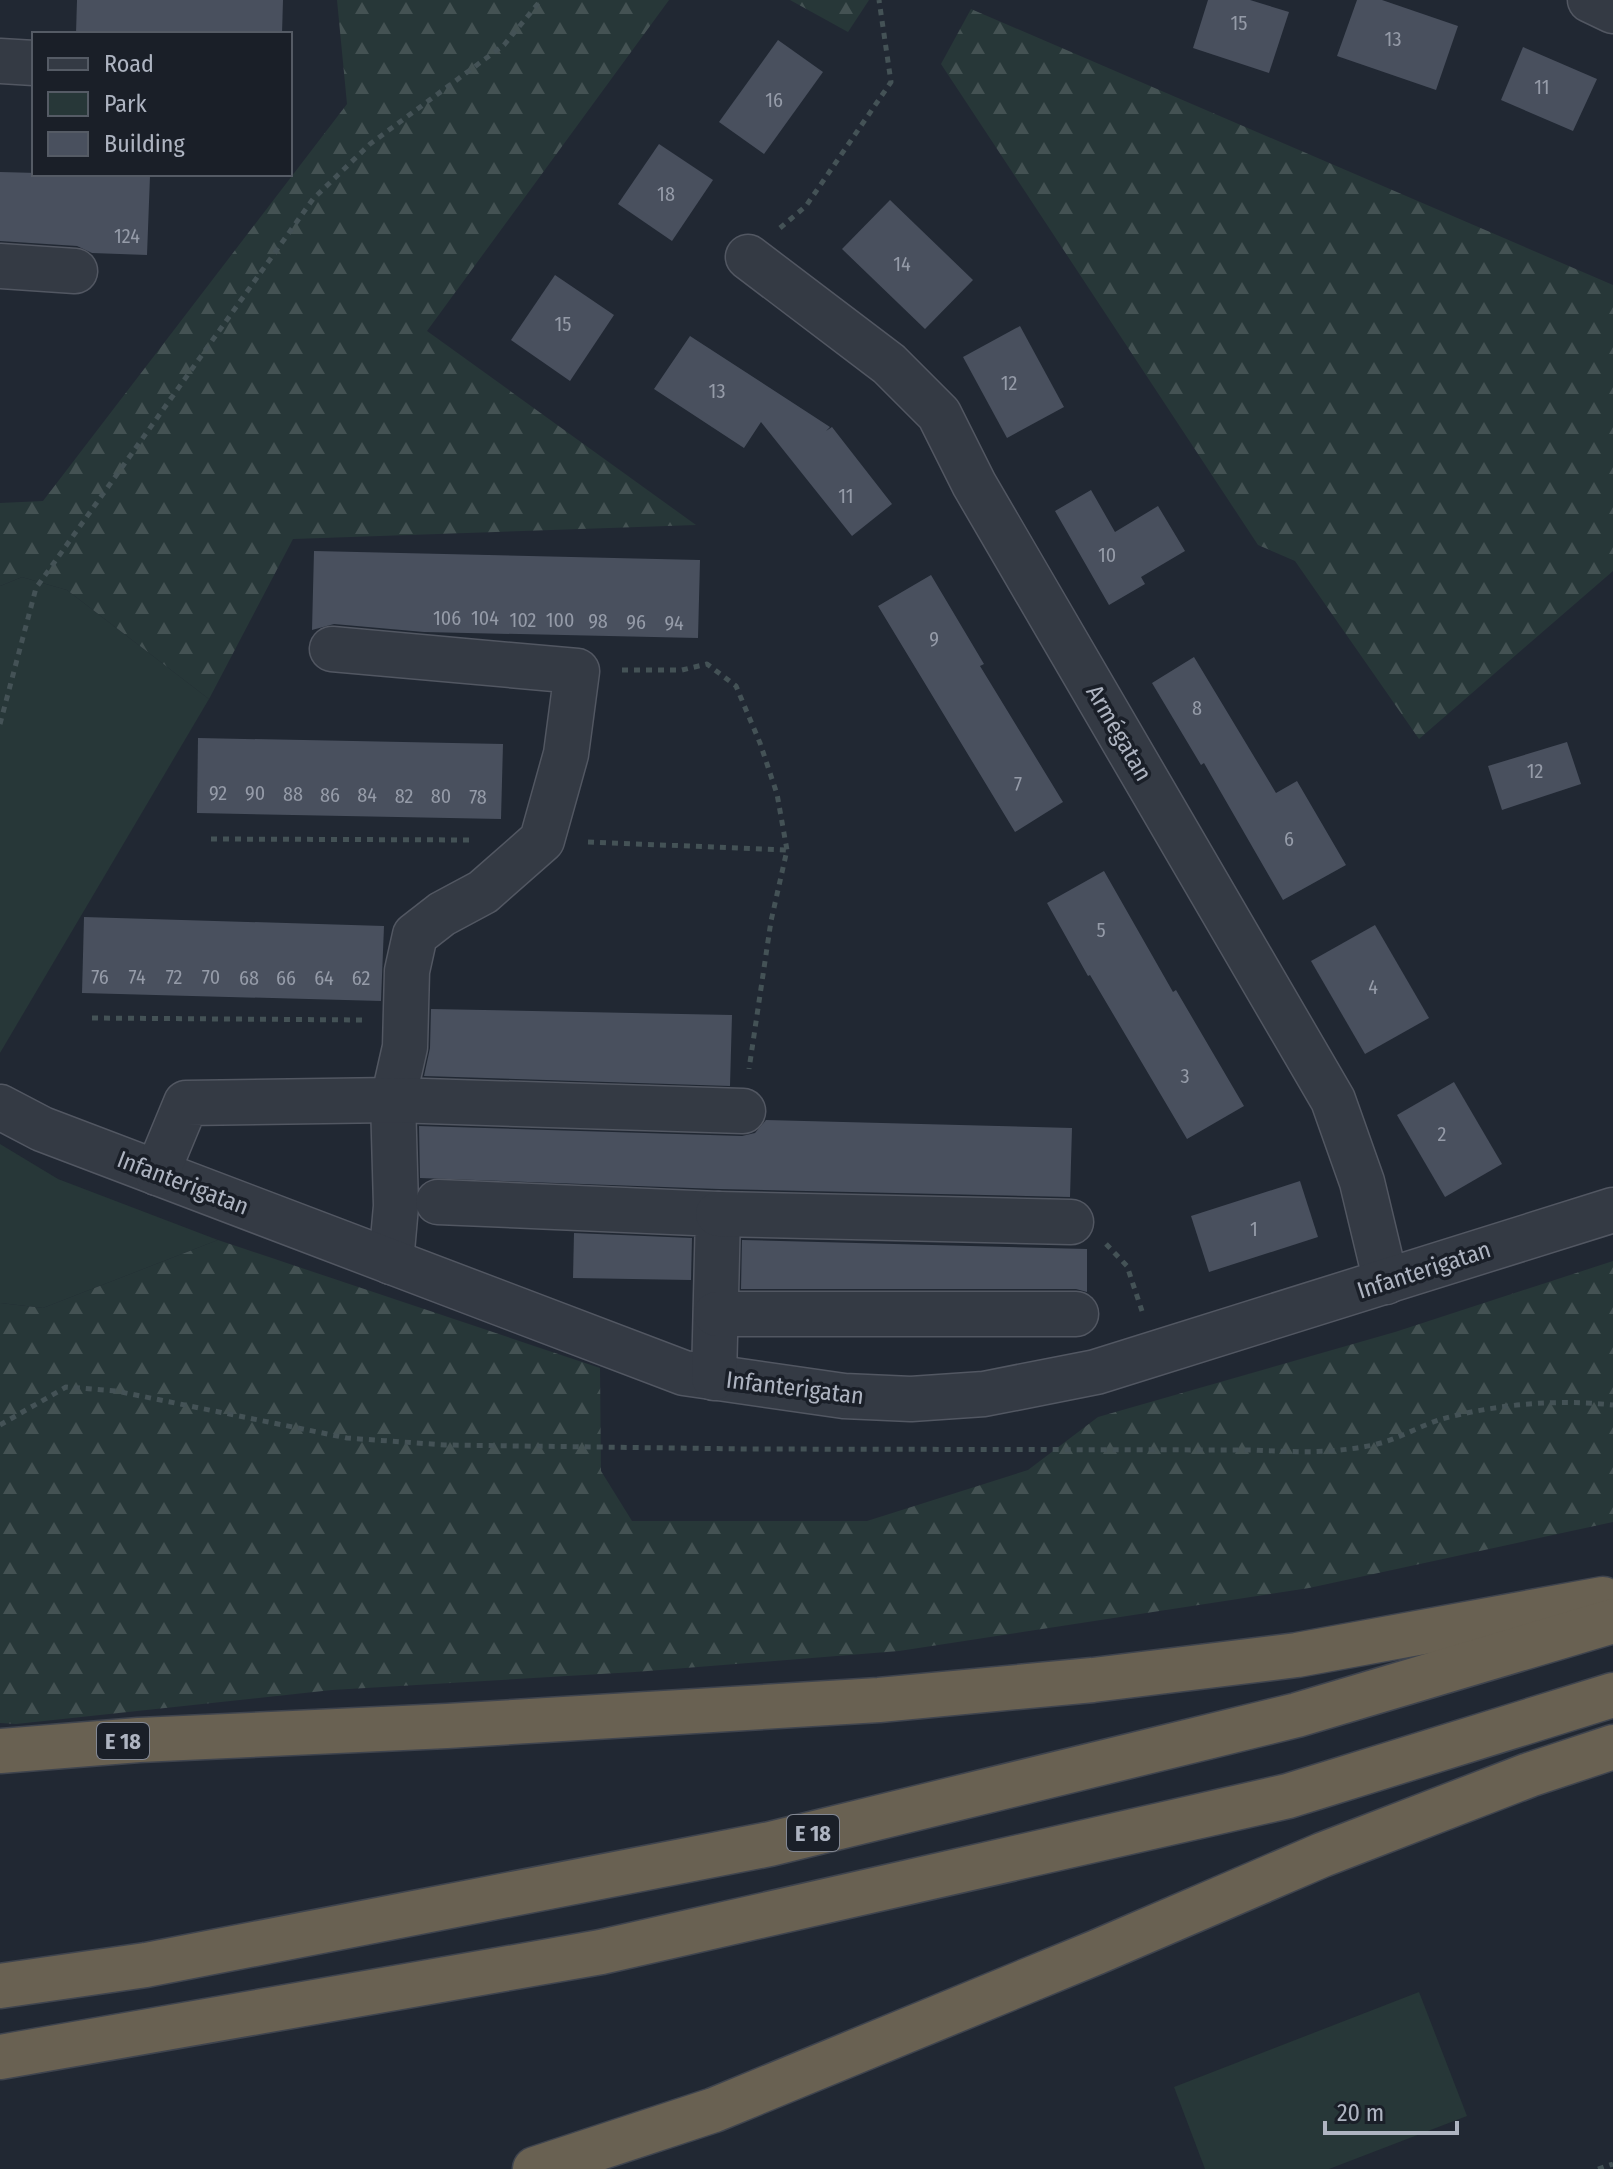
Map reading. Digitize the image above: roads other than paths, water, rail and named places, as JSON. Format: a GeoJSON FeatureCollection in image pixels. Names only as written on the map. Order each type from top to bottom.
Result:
{"type":"FeatureCollection","features":[{"type":"Feature","properties":{"kind":"highway","name":"E 18"},"geometry":{"type":"LineString","coordinates":[[0,1751],[139,1740],[447,1726],[879,1700],[1093,1680],[1297,1655],[1598,1599],[1613,1600]]}},
{"type":"Feature","properties":{"kind":"highway","name":"E 18"},"geometry":{"type":"LineString","coordinates":[[0,1986],[146,1965],[770,1844],[1297,1715],[1613,1621]]}},
{"type":"Feature","properties":{"kind":"highway"},"geometry":{"type":"LineString","coordinates":[[0,2057],[601,1952],[1288,1796],[1613,1695]]}},
{"type":"Feature","properties":{"kind":"highway"},"geometry":{"type":"LineString","coordinates":[[535,2169],[714,2110],[1097,1952],[1322,1855],[1515,1780],[1613,1747]]}},
{"type":"Feature","properties":{"kind":"street"},"geometry":{"type":"LineString","coordinates":[[1590,0],[1613,11]]}},
{"type":"Feature","properties":{"kind":"street"},"geometry":{"type":"LineString","coordinates":[[0,61],[32,63]]}},
{"type":"Feature","properties":{"kind":"street","name":"Armégatan"},"geometry":{"type":"LineString","coordinates":[[748,257],[889,364],[939,414],[982,498],[1333,1100],[1362,1182],[1386,1282]]}},
{"type":"Feature","properties":{"kind":"street"},"geometry":{"type":"LineString","coordinates":[[0,266],[75,271]]}},
{"type":"Feature","properties":{"kind":"street"},"geometry":{"type":"LineString","coordinates":[[332,649],[577,671],[566,754],[542,840],[483,892],[442,914],[415,935],[407,971],[405,1047],[393,1100],[396,1206],[391,1262]]}},
{"type":"Feature","properties":{"kind":"street"},"geometry":{"type":"LineString","coordinates":[[157,1173],[186,1103],[393,1100],[743,1111]]}},
{"type":"Feature","properties":{"kind":"street","name":"Infanterigatan"},"geometry":{"type":"LineString","coordinates":[[0,1107],[42,1129],[684,1373],[844,1396],[911,1399],[984,1394],[1096,1372],[1613,1210]]}},
{"type":"Feature","properties":{"kind":"street"},"geometry":{"type":"LineString","coordinates":[[438,1202],[718,1214],[1071,1222]]}},
{"type":"Feature","properties":{"kind":"street"},"geometry":{"type":"LineString","coordinates":[[714,1378],[718,1214]]}},
{"type":"Feature","properties":{"kind":"street"},"geometry":{"type":"LineString","coordinates":[[716,1314],[1076,1314]]}}]}
